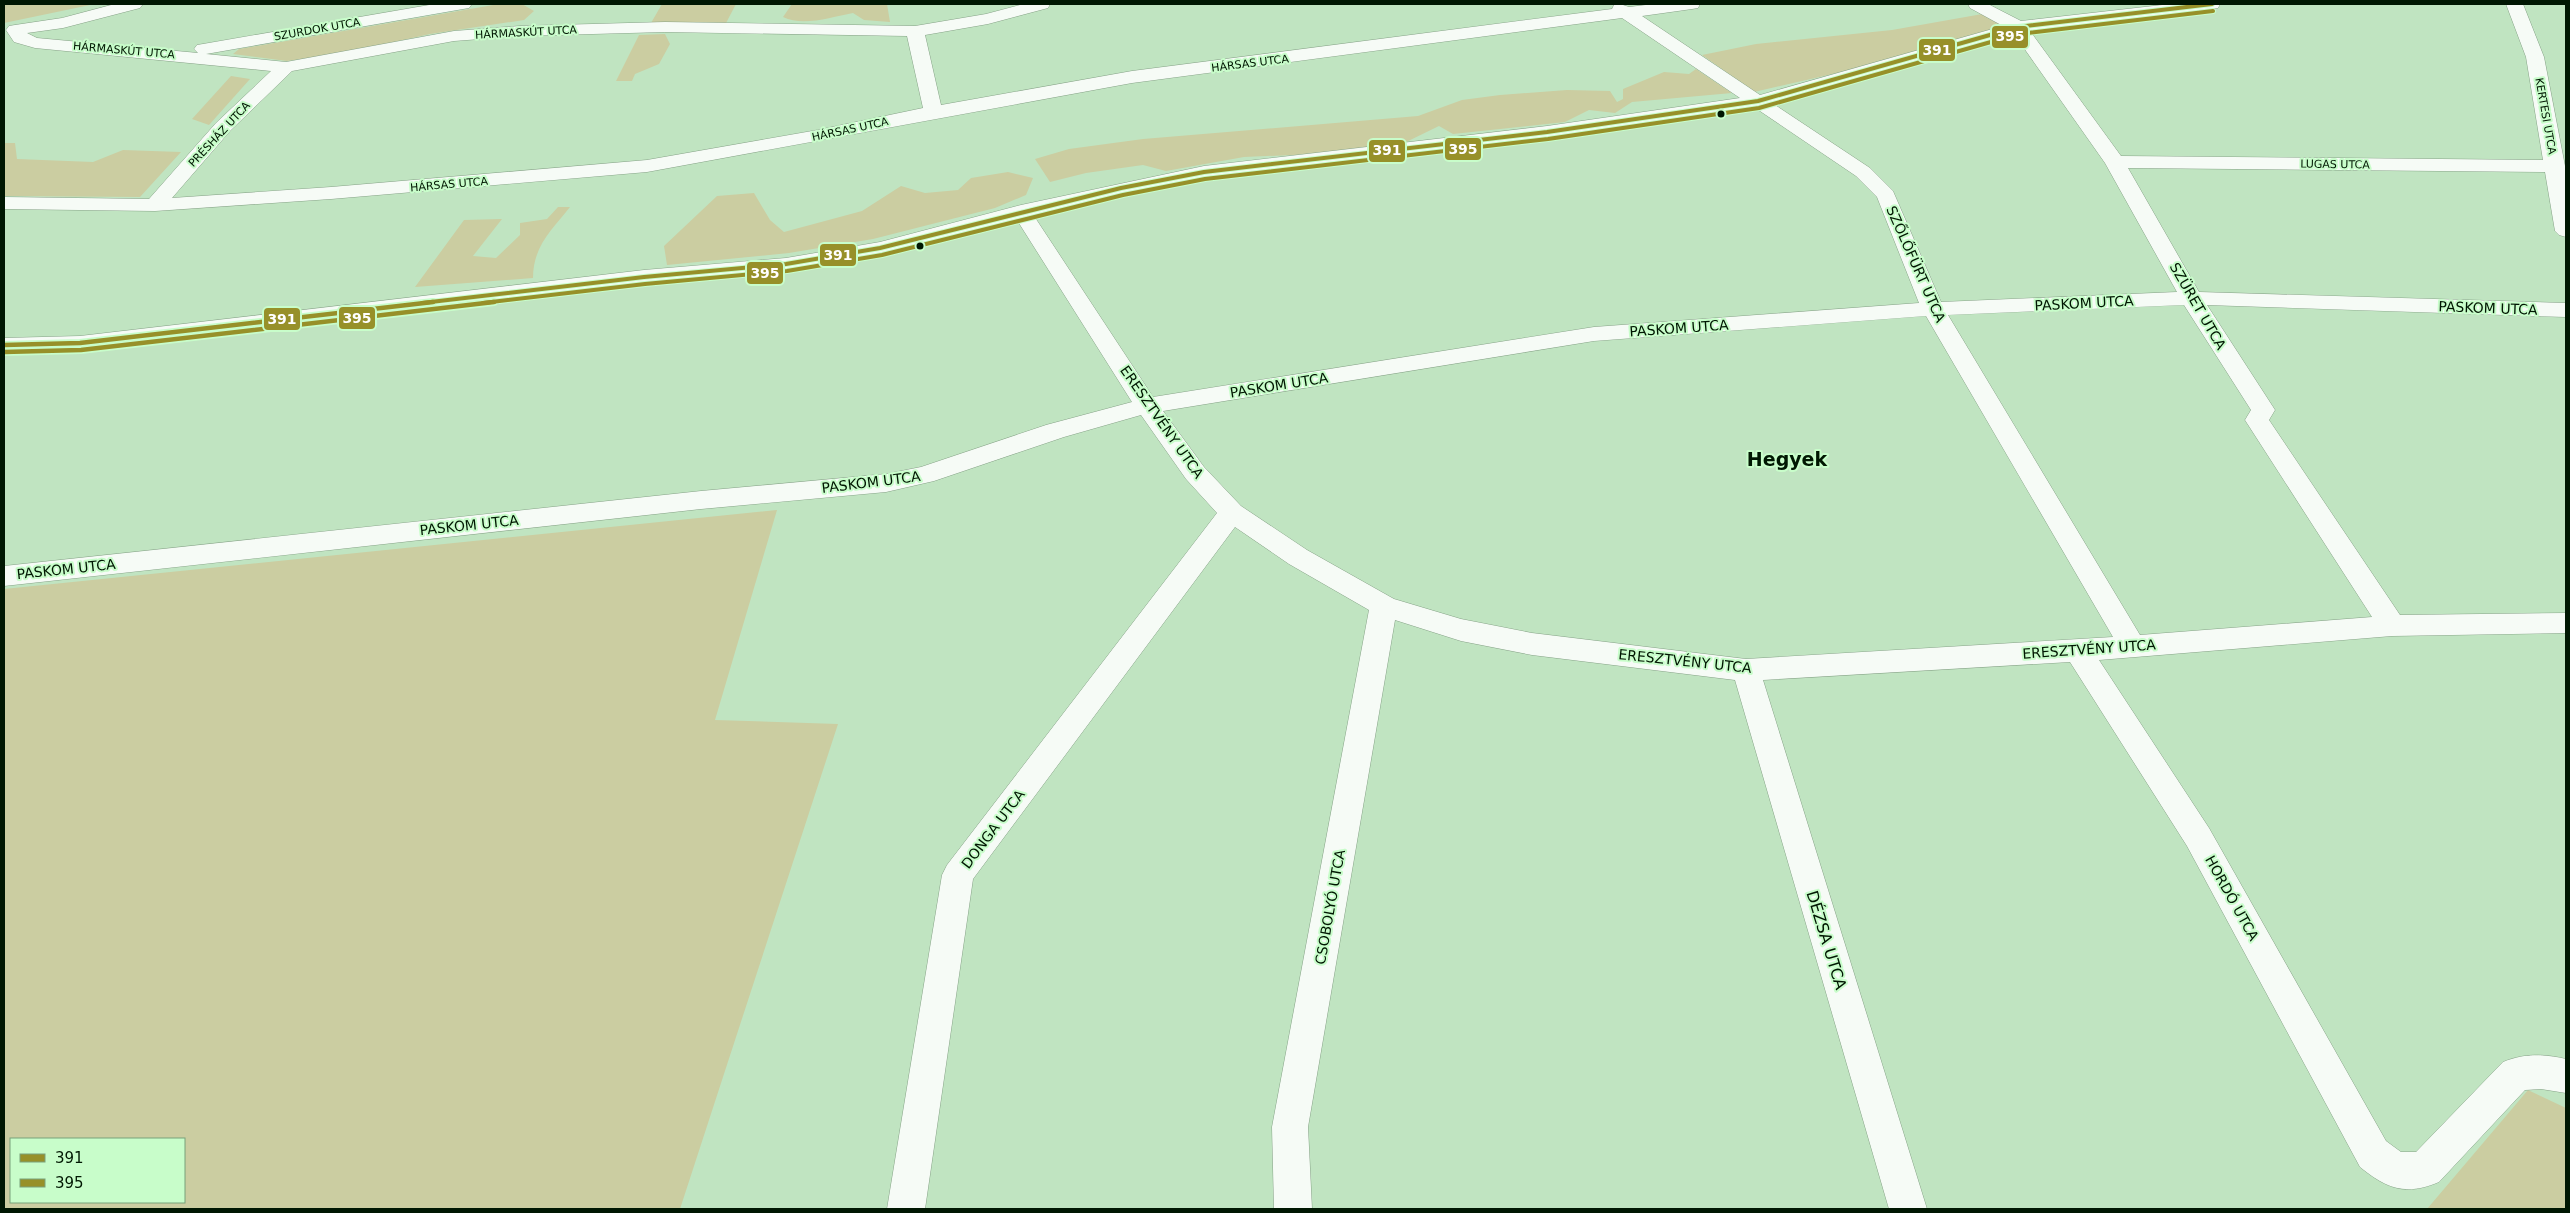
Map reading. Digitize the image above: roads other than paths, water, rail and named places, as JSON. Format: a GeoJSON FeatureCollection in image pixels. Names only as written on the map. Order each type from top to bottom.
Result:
{"type":"FeatureCollection","features":[{"type":"Feature","properties":{"kind":"street"},"geometry":{"type":"LineString","coordinates":[[10,30],[63,23],[134,4]]}},
{"type":"Feature","properties":{"kind":"street","name":"SZURDOK UTCA"},"geometry":{"type":"LineString","coordinates":[[171,54],[463,4]]}},
{"type":"Feature","properties":{"kind":"street","name":"HÁRMASKÚT UTCA"},"geometry":{"type":"LineString","coordinates":[[10,30],[20,38],[35,42],[286,66],[454,36],[520,31],[666,27],[915,31],[988,19],[1042,4]]}},
{"type":"Feature","properties":{"kind":"street","name":"HÁRSAS UTCA"},"geometry":{"type":"LineString","coordinates":[[4,203],[155,205],[331,193],[647,166],[818,136],[933,112],[1132,78],[1619,8],[1692,4]]}},
{"type":"Feature","properties":{"kind":"street","name":"SZÜRET UTCA"},"geometry":{"type":"LineString","coordinates":[[1976,4],[2018,27],[2115,162],[2204,320],[2263,410],[2257,420],[2392,626]]}},
{"type":"Feature","properties":{"kind":"street"},"geometry":{"type":"LineString","coordinates":[[4,346],[80,343],[638,278],[786,264],[880,248],[1021,211],[1121,188],[1204,172],[1547,132],[1758,101],[2018,27],[2212,4]]}},
{"type":"Feature","properties":{"kind":"street","name":"KERTESI UTCA"},"geometry":{"type":"LineString","coordinates":[[2515,4],[2535,58],[2566,231]]}},
{"type":"Feature","properties":{"kind":"street","name":"SZŐLŐFÜRT UTCA"},"geometry":{"type":"LineString","coordinates":[[1619,8],[1863,172],[1886,195],[1933,309],[2132,646]]}},
{"type":"Feature","properties":{"kind":"street"},"geometry":{"type":"LineString","coordinates":[[915,31],[933,112]]}},
{"type":"Feature","properties":{"kind":"street","name":"PRÉSHÁZ UTCA"},"geometry":{"type":"LineString","coordinates":[[155,205],[223,127],[286,66]]}},
{"type":"Feature","properties":{"kind":"street","name":"LUGAS UTCA"},"geometry":{"type":"LineString","coordinates":[[2115,162],[2555,166]]}},
{"type":"Feature","properties":{"kind":"street","name":"ERESZTVÉNY UTCA"},"geometry":{"type":"LineString","coordinates":[[1021,211],[1147,406],[1195,473],[1232,512],[1298,557],[1384,606],[1461,630],[1532,644],[1746,670],[2078,651],[2392,626],[2566,623]]}},
{"type":"Feature","properties":{"kind":"street","name":"PASKOM UTCA"},"geometry":{"type":"LineString","coordinates":[[4,576],[702,500],[886,483],[925,475],[1055,431],[1147,406],[1594,334],[1933,309],[2193,298],[2566,310]]}},
{"type":"Feature","properties":{"kind":"street","name":"DONGA UTCA"},"geometry":{"type":"LineString","coordinates":[[906,1209],[958,875],[1232,512]]}},
{"type":"Feature","properties":{"kind":"street","name":"CSOBOLYÓ UTCA"},"geometry":{"type":"LineString","coordinates":[[1293,1209],[1290,1128],[1384,606]]}},
{"type":"Feature","properties":{"kind":"street","name":"HORDÓ UTCA"},"geometry":{"type":"LineString","coordinates":[[2078,651],[2198,837],[2373,1154],[2388,1166],[2406,1173],[2426,1169],[2516,1074],[2538,1072],[2566,1076]]}},
{"type":"Feature","properties":{"kind":"street","name":"DÉZSA UTCA"},"geometry":{"type":"LineString","coordinates":[[1746,670],[1908,1209]]}},
{"type":"Feature","properties":{"kind":"district","name":"Hegyek"},"geometry":{"type":"Point","coordinates":[1787,459]}}]}
